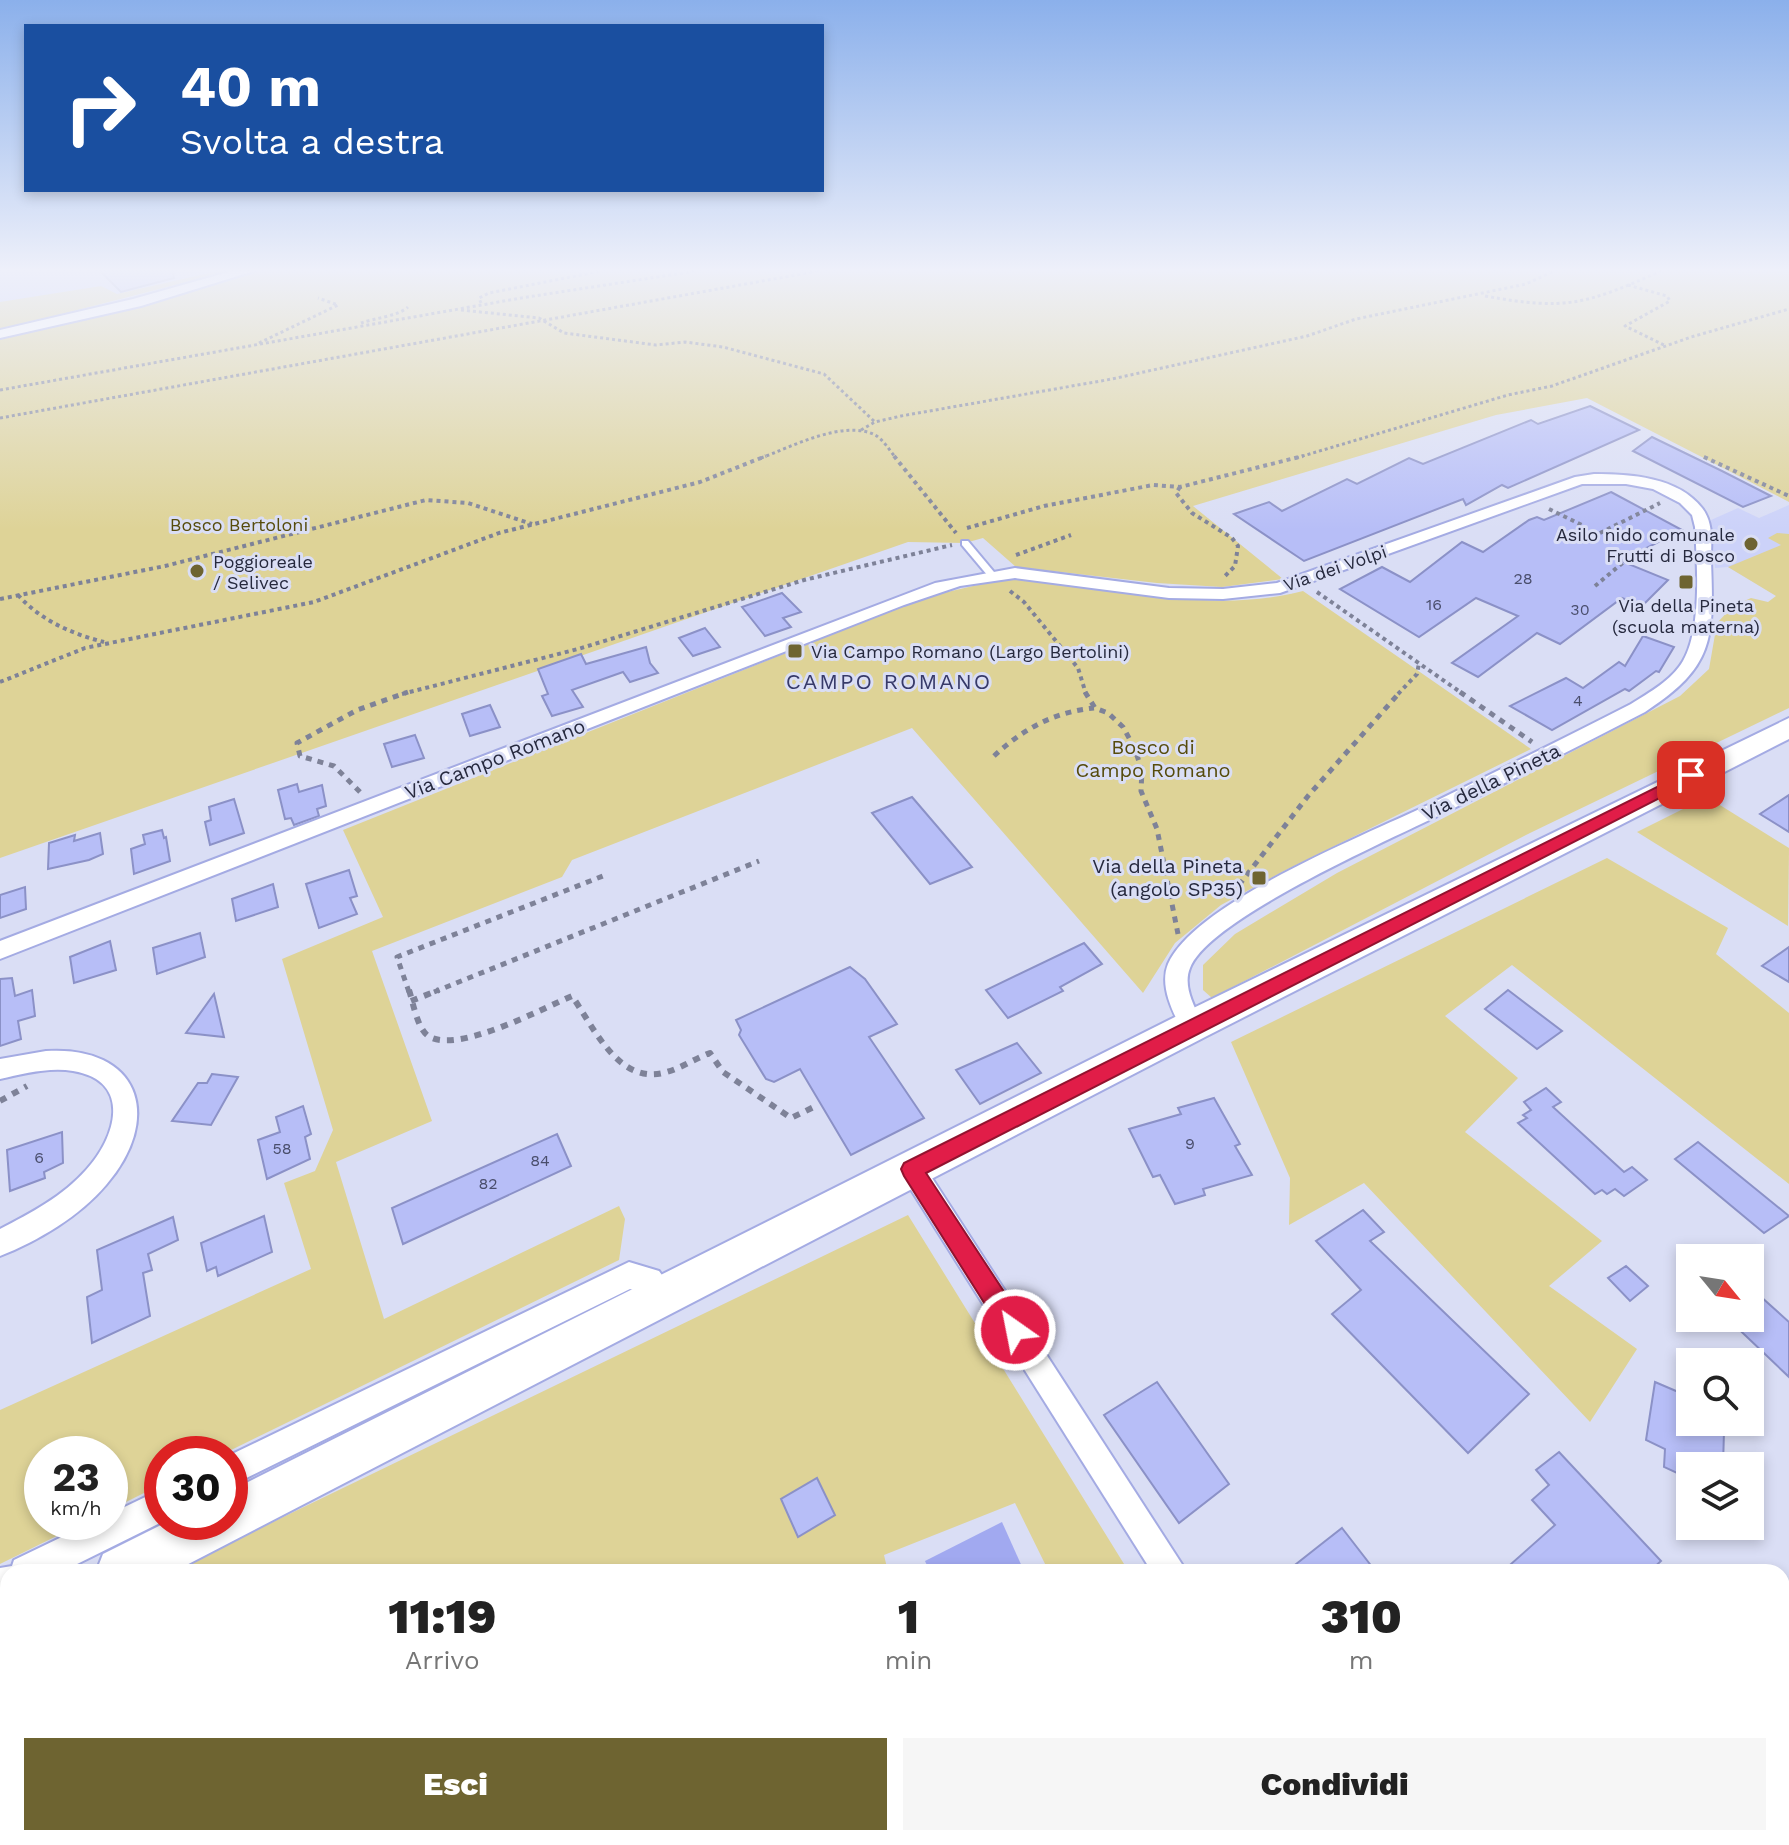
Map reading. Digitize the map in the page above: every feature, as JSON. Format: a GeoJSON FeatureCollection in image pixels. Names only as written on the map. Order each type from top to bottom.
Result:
{"type":"FeatureCollection","features":[{"type":"Feature","properties":{"kind":"main road"},"geometry":{"type":"LineString","coordinates":[[248,1508],[1192,1026],[1789,727]]}},
{"type":"Feature","properties":{"kind":"main road"},"geometry":{"type":"LineString","coordinates":[[137,1564],[184,1540]]}},
{"type":"Feature","properties":{"kind":"street","name":"Via dei Volpi"},"geometry":{"type":"LineString","coordinates":[[989,571],[1193,594],[1251,592],[1299,583],[1580,480],[1601,477],[1630,480],[1671,493]]}},
{"type":"Feature","properties":{"kind":"street","name":"Via della Pineta"},"geometry":{"type":"LineString","coordinates":[[1192,1026],[1175,981],[1180,963],[1191,947],[1240,910],[1660,696],[1683,675],[1698,652],[1705,622],[1703,527],[1695,509],[1671,493]]}},
{"type":"Feature","properties":{"kind":"street","name":"Via Campo Romano"},"geometry":{"type":"LineString","coordinates":[[0,950],[921,593],[989,571]]}},
{"type":"Feature","properties":{"kind":"street"},"geometry":{"type":"LineString","coordinates":[[0,1069],[50,1060],[95,1066],[117,1081],[128,1106],[127,1124],[121,1140],[98,1176],[58,1210],[0,1243]]}},
{"type":"Feature","properties":{"kind":"street"},"geometry":{"type":"LineString","coordinates":[[912,1169],[1166,1564]]}},
{"type":"Feature","properties":{"kind":"street"},"geometry":{"type":"LineString","coordinates":[[248,1462],[629,1275],[649,1280],[663,1296]]}},
{"type":"Feature","properties":{"kind":"street"},"geometry":{"type":"LineString","coordinates":[[42,1564],[144,1514]]}},
{"type":"Feature","properties":{"kind":"lane"},"geometry":{"type":"LineString","coordinates":[[965,543],[989,571]]}},
{"type":"Feature","properties":{"kind":"path"},"geometry":{"type":"LineString","coordinates":[[0,390],[196,357]]}},
{"type":"Feature","properties":{"kind":"path"},"geometry":{"type":"LineString","coordinates":[[0,418],[343,357]]}},
{"type":"Feature","properties":{"kind":"path"},"geometry":{"type":"LineString","coordinates":[[761,357],[824,374],[875,422]]}},
{"type":"Feature","properties":{"kind":"path"},"geometry":{"type":"LineString","coordinates":[[0,682],[108,642],[314,602],[391,571],[533,524],[700,482],[823,434],[861,430],[875,422],[1112,379],[1211,357]]}},
{"type":"Feature","properties":{"kind":"path"},"geometry":{"type":"LineString","coordinates":[[954,530],[1044,506],[1153,485],[1180,487],[1264,468],[1508,395],[1552,386],[1634,357]]}},
{"type":"Feature","properties":{"kind":"path"},"geometry":{"type":"LineString","coordinates":[[369,808],[342,768],[300,756],[297,743],[320,726],[436,685],[569,651],[802,581],[894,557],[965,543],[878,436],[861,430]]}},
{"type":"Feature","properties":{"kind":"path"},"geometry":{"type":"LineString","coordinates":[[1704,457],[1789,496]]}},
{"type":"Feature","properties":{"kind":"path"},"geometry":{"type":"LineString","coordinates":[[1180,487],[1176,493],[1192,513],[1232,538],[1238,546],[1235,566],[1226,575],[1205,584],[1193,594]]}},
{"type":"Feature","properties":{"kind":"path"},"geometry":{"type":"LineString","coordinates":[[1600,533],[1671,493]]}},
{"type":"Feature","properties":{"kind":"path"},"geometry":{"type":"LineString","coordinates":[[0,599],[165,566],[426,500],[468,503],[533,524]]}},
{"type":"Feature","properties":{"kind":"path"},"geometry":{"type":"LineString","coordinates":[[1529,500],[1584,526]]}},
{"type":"Feature","properties":{"kind":"path"},"geometry":{"type":"LineString","coordinates":[[1071,535],[989,571],[1024,602],[1059,649],[1078,668],[1083,689],[1095,708]]}},
{"type":"Feature","properties":{"kind":"path"},"geometry":{"type":"LineString","coordinates":[[1595,586],[1638,550]]}},
{"type":"Feature","properties":{"kind":"path"},"geometry":{"type":"LineString","coordinates":[[1299,583],[1329,599],[1508,728],[1550,753]]}},
{"type":"Feature","properties":{"kind":"path"},"geometry":{"type":"LineString","coordinates":[[18,595],[24,603],[53,622],[87,638],[108,642]]}},
{"type":"Feature","properties":{"kind":"path"},"geometry":{"type":"LineString","coordinates":[[1240,910],[1234,898],[1245,875],[1362,733],[1417,674],[1419,663]]}},
{"type":"Feature","properties":{"kind":"path"},"geometry":{"type":"LineString","coordinates":[[994,756],[1020,732],[1071,712],[1095,708],[1108,713],[1123,727],[1142,770],[1141,791],[1163,851],[1179,935],[1191,947]]}},
{"type":"Feature","properties":{"kind":"path"},"geometry":{"type":"LineString","coordinates":[[411,1001],[759,861]]}},
{"type":"Feature","properties":{"kind":"path"},"geometry":{"type":"LineString","coordinates":[[608,874],[397,957],[424,1033],[440,1043],[463,1041],[572,996],[623,1066],[640,1074],[660,1074],[710,1053],[723,1072],[791,1118],[816,1106]]}},
{"type":"Feature","properties":{"kind":"shaded area","name":"Asilo nido comunale Frutti di Bosco"},"geometry":{"type":"Polygon","coordinates":[[[1789,505],[1789,592],[1777,596],[1728,567],[1715,568],[1711,520],[1738,508],[1759,518],[1789,505]]]}},
{"type":"Feature","properties":{"kind":"green space","name":"Bosco Bertoloni"},"geometry":{"type":"Polygon","coordinates":[[[0,357],[1789,357],[1789,502],[1587,398],[1496,415],[1193,506],[1283,579],[1222,587],[1157,583],[1016,567],[983,538],[965,543],[908,542],[0,858],[0,357]]]}},
{"type":"Feature","properties":{"kind":"green space"},"geometry":{"type":"Polygon","coordinates":[[[1777,533],[1789,534],[1789,708],[1530,833],[1212,998],[1203,990],[1203,965],[1235,934],[1337,873],[1680,696],[1709,669],[1717,623],[1733,606],[1751,598],[1768,602],[1776,596],[1728,567],[1781,545],[1768,538],[1777,533]]]}},
{"type":"Feature","properties":{"kind":"green space","name":"Bosco di Campo Romano"},"geometry":{"type":"Polygon","coordinates":[[[1003,579],[1228,601],[1303,591],[1531,749],[1221,905],[1175,943],[1143,993],[912,728],[572,860],[562,877],[372,951],[432,1121],[336,1162],[384,1319],[619,1206],[625,1219],[619,1260],[248,1442],[248,1436],[144,1436],[144,1493],[128,1501],[128,1436],[24,1436],[24,1540],[49,1540],[0,1564],[0,1410],[311,1269],[284,1183],[315,1171],[333,1130],[282,959],[383,917],[343,830],[926,597],[1003,579]]]}},
{"type":"Feature","properties":{"kind":"green space"},"geometry":{"type":"Polygon","coordinates":[[[1707,797],[1789,848],[1788,926],[1637,832],[1707,797]]]}},
{"type":"Feature","properties":{"kind":"green space"},"geometry":{"type":"Polygon","coordinates":[[[1607,858],[1728,928],[1716,954],[1789,1013],[1789,1184],[1512,965],[1445,1016],[1518,1078],[1465,1132],[1602,1241],[1549,1286],[1637,1349],[1590,1422],[1364,1183],[1289,1225],[1290,1178],[1231,1042],[1607,858]]]}},
{"type":"Feature","properties":{"kind":"green space"},"geometry":{"type":"Polygon","coordinates":[[[908,1215],[1124,1564],[1045,1564],[1015,1503],[884,1555],[886,1564],[188,1564],[236,1540],[248,1540],[248,1534],[908,1215]]]}},
{"type":"Feature","properties":{"kind":"water"},"geometry":{"type":"Polygon","coordinates":[[[1002,1522],[1021,1564],[926,1564],[925,1561],[1002,1522]]]}},
{"type":"Feature","properties":{"kind":"building"},"geometry":{"type":"Polygon","coordinates":[[[1590,406],[1639,430],[1508,488],[1502,485],[1466,505],[1463,499],[1304,561],[1234,514],[1269,502],[1282,511],[1347,479],[1357,484],[1409,458],[1423,464],[1531,420],[1538,424],[1590,406]]]}},
{"type":"Feature","properties":{"kind":"building"},"geometry":{"type":"Polygon","coordinates":[[[1652,437],[1771,496],[1743,507],[1633,451],[1652,437]]]}},
{"type":"Feature","properties":{"kind":"building"},"geometry":{"type":"Polygon","coordinates":[[[1611,492],[1682,530],[1621,561],[1668,580],[1642,606],[1622,598],[1560,644],[1537,633],[1478,677],[1452,663],[1518,616],[1476,598],[1419,637],[1340,589],[1382,567],[1410,582],[1462,542],[1483,552],[1529,520],[1537,517],[1544,520],[1611,492]]]}},
{"type":"Feature","properties":{"kind":"building"},"geometry":{"type":"Polygon","coordinates":[[[782,593],[801,612],[783,618],[791,627],[765,636],[742,607],[782,593]]]}},
{"type":"Feature","properties":{"kind":"building"},"geometry":{"type":"Polygon","coordinates":[[[705,628],[720,647],[693,656],[679,638],[705,628]]]}},
{"type":"Feature","properties":{"kind":"building"},"geometry":{"type":"Polygon","coordinates":[[[1643,636],[1674,647],[1659,672],[1656,671],[1629,691],[1625,689],[1552,730],[1510,706],[1566,678],[1583,688],[1619,662],[1625,666],[1643,636]]]}},
{"type":"Feature","properties":{"kind":"building"},"geometry":{"type":"Polygon","coordinates":[[[646,647],[650,663],[658,673],[630,682],[623,672],[572,690],[583,707],[552,716],[542,696],[548,694],[538,669],[581,654],[586,664],[646,647]]]}},
{"type":"Feature","properties":{"kind":"building"},"geometry":{"type":"Polygon","coordinates":[[[490,705],[500,727],[470,736],[462,714],[490,705]]]}},
{"type":"Feature","properties":{"kind":"building"},"geometry":{"type":"Polygon","coordinates":[[[415,735],[424,758],[392,767],[384,744],[415,735]]]}},
{"type":"Feature","properties":{"kind":"building"},"geometry":{"type":"Polygon","coordinates":[[[297,784],[299,792],[322,785],[326,806],[317,809],[319,816],[294,825],[291,818],[285,819],[278,790],[297,784]]]}},
{"type":"Feature","properties":{"kind":"building"},"geometry":{"type":"Polygon","coordinates":[[[1789,795],[1789,832],[1760,814],[1789,795]]]}},
{"type":"Feature","properties":{"kind":"building"},"geometry":{"type":"Polygon","coordinates":[[[912,797],[972,867],[930,884],[872,813],[912,797]]]}},
{"type":"Feature","properties":{"kind":"building"},"geometry":{"type":"Polygon","coordinates":[[[234,799],[244,833],[210,845],[205,822],[211,820],[209,807],[234,799]]]}},
{"type":"Feature","properties":{"kind":"building"},"geometry":{"type":"Polygon","coordinates":[[[162,830],[170,861],[134,874],[131,849],[145,844],[143,835],[162,830]]]}},
{"type":"Feature","properties":{"kind":"building"},"geometry":{"type":"Polygon","coordinates":[[[100,833],[103,854],[48,869],[49,843],[75,835],[74,841],[100,833]]]}},
{"type":"Feature","properties":{"kind":"building"},"geometry":{"type":"Polygon","coordinates":[[[349,870],[357,896],[350,898],[357,914],[319,928],[306,884],[349,870]]]}},
{"type":"Feature","properties":{"kind":"building"},"geometry":{"type":"Polygon","coordinates":[[[273,884],[278,907],[236,921],[232,899],[273,884]]]}},
{"type":"Feature","properties":{"kind":"building"},"geometry":{"type":"Polygon","coordinates":[[[25,887],[26,909],[0,918],[0,895],[25,887]]]}},
{"type":"Feature","properties":{"kind":"building"},"geometry":{"type":"Polygon","coordinates":[[[200,933],[205,957],[157,974],[153,948],[200,933]]]}},
{"type":"Feature","properties":{"kind":"building"},"geometry":{"type":"Polygon","coordinates":[[[110,941],[116,970],[74,983],[70,957],[110,941]]]}},
{"type":"Feature","properties":{"kind":"building"},"geometry":{"type":"Polygon","coordinates":[[[1084,943],[1102,964],[1060,987],[1063,991],[1008,1018],[986,990],[1084,943]]]}},
{"type":"Feature","properties":{"kind":"building"},"geometry":{"type":"Polygon","coordinates":[[[1789,947],[1789,982],[1762,966],[1789,947]]]}},
{"type":"Feature","properties":{"kind":"building"},"geometry":{"type":"Polygon","coordinates":[[[850,967],[865,979],[897,1024],[869,1037],[924,1118],[851,1155],[800,1069],[774,1082],[766,1079],[739,1035],[741,1030],[736,1020],[850,967]]]}},
{"type":"Feature","properties":{"kind":"building"},"geometry":{"type":"Polygon","coordinates":[[[12,978],[15,996],[32,990],[35,1016],[18,1021],[21,1039],[0,1046],[0,979],[12,978]]]}},
{"type":"Feature","properties":{"kind":"building"},"geometry":{"type":"Polygon","coordinates":[[[1508,990],[1562,1031],[1537,1049],[1485,1009],[1508,990]]]}},
{"type":"Feature","properties":{"kind":"building"},"geometry":{"type":"Polygon","coordinates":[[[214,994],[224,1037],[186,1033],[214,994]]]}},
{"type":"Feature","properties":{"kind":"building"},"geometry":{"type":"Polygon","coordinates":[[[1017,1043],[1041,1073],[980,1104],[956,1070],[1017,1043]]]}},
{"type":"Feature","properties":{"kind":"building"},"geometry":{"type":"Polygon","coordinates":[[[212,1074],[238,1077],[211,1125],[172,1121],[198,1083],[207,1083],[212,1074]]]}},
{"type":"Feature","properties":{"kind":"building"},"geometry":{"type":"Polygon","coordinates":[[[1546,1088],[1561,1102],[1553,1107],[1624,1172],[1632,1167],[1647,1180],[1624,1196],[1615,1189],[1607,1194],[1602,1190],[1595,1194],[1518,1123],[1527,1118],[1523,1115],[1531,1110],[1524,1102],[1546,1088]]]}},
{"type":"Feature","properties":{"kind":"building"},"geometry":{"type":"Polygon","coordinates":[[[1214,1098],[1240,1144],[1235,1146],[1252,1175],[1203,1189],[1205,1195],[1175,1204],[1160,1175],[1153,1177],[1129,1129],[1181,1114],[1178,1108],[1214,1098]]]}},
{"type":"Feature","properties":{"kind":"building"},"geometry":{"type":"Polygon","coordinates":[[[303,1106],[311,1134],[305,1137],[310,1159],[267,1179],[258,1140],[280,1132],[276,1117],[303,1106]]]}},
{"type":"Feature","properties":{"kind":"building"},"geometry":{"type":"Polygon","coordinates":[[[62,1132],[63,1163],[44,1172],[45,1178],[10,1191],[7,1150],[62,1132]]]}},
{"type":"Feature","properties":{"kind":"building"},"geometry":{"type":"Polygon","coordinates":[[[557,1134],[571,1166],[403,1244],[392,1208],[557,1134]]]}},
{"type":"Feature","properties":{"kind":"building"},"geometry":{"type":"Polygon","coordinates":[[[1698,1142],[1789,1216],[1764,1233],[1675,1159],[1698,1142]]]}},
{"type":"Feature","properties":{"kind":"building"},"geometry":{"type":"Polygon","coordinates":[[[1363,1210],[1384,1232],[1370,1241],[1529,1394],[1468,1453],[1332,1314],[1361,1290],[1316,1241],[1363,1210]]]}},
{"type":"Feature","properties":{"kind":"building"},"geometry":{"type":"Polygon","coordinates":[[[264,1216],[272,1252],[218,1276],[216,1267],[207,1271],[201,1243],[264,1216]]]}},
{"type":"Feature","properties":{"kind":"building"},"geometry":{"type":"Polygon","coordinates":[[[173,1217],[178,1240],[148,1254],[152,1270],[143,1273],[150,1316],[92,1343],[87,1297],[102,1290],[97,1250],[173,1217]]]}},
{"type":"Feature","properties":{"kind":"building"},"geometry":{"type":"Polygon","coordinates":[[[1626,1266],[1648,1286],[1630,1301],[1608,1278],[1626,1266]]]}},
{"type":"Feature","properties":{"kind":"building"},"geometry":{"type":"Polygon","coordinates":[[[1764,1300],[1789,1322],[1789,1377],[1764,1353],[1764,1348],[1759,1348],[1742,1332],[1764,1332],[1764,1300]]]}},
{"type":"Feature","properties":{"kind":"building"},"geometry":{"type":"Polygon","coordinates":[[[1157,1382],[1229,1484],[1179,1523],[1104,1415],[1157,1382]]]}},
{"type":"Feature","properties":{"kind":"building"},"geometry":{"type":"Polygon","coordinates":[[[1655,1382],[1676,1391],[1676,1436],[1724,1436],[1723,1452],[1676,1452],[1676,1473],[1664,1467],[1665,1449],[1646,1440],[1655,1382]]]}},
{"type":"Feature","properties":{"kind":"building"},"geometry":{"type":"Polygon","coordinates":[[[1559,1452],[1661,1561],[1658,1564],[1511,1564],[1555,1525],[1532,1500],[1549,1485],[1536,1470],[1559,1452]]]}},
{"type":"Feature","properties":{"kind":"building"},"geometry":{"type":"Polygon","coordinates":[[[817,1478],[835,1515],[798,1537],[781,1499],[817,1478]]]}},
{"type":"Feature","properties":{"kind":"building"},"geometry":{"type":"Polygon","coordinates":[[[1342,1528],[1370,1564],[1296,1564],[1342,1528]]]}},
{"type":"Feature","properties":{"kind":"place","name":"Asilo nido comunale Frutti di Bosco"},"geometry":{"type":"Point","coordinates":[1751,544]}},
{"type":"Feature","properties":{"kind":"place","name":"Poggioreale / Selivec"},"geometry":{"type":"Point","coordinates":[197,571]}},
{"type":"Feature","properties":{"kind":"place","name":"Via della Pineta (scuola materna)"},"geometry":{"type":"Point","coordinates":[1686,582]}},
{"type":"Feature","properties":{"kind":"place","name":"Via Campo Romano (Largo Bertolini)"},"geometry":{"type":"Point","coordinates":[795,651]}},
{"type":"Feature","properties":{"kind":"place","name":"Via della Pineta (angolo SP35)"},"geometry":{"type":"Point","coordinates":[1259,878]}},
{"type":"Feature","properties":{"kind":"district","name":"CAMPO ROMANO"},"geometry":{"type":"Point","coordinates":[889,681]}},
{"type":"Feature","properties":{"kind":"route"},"geometry":{"type":"LineString","coordinates":[[1015,1330],[912,1169],[1691,775]]}}]}
